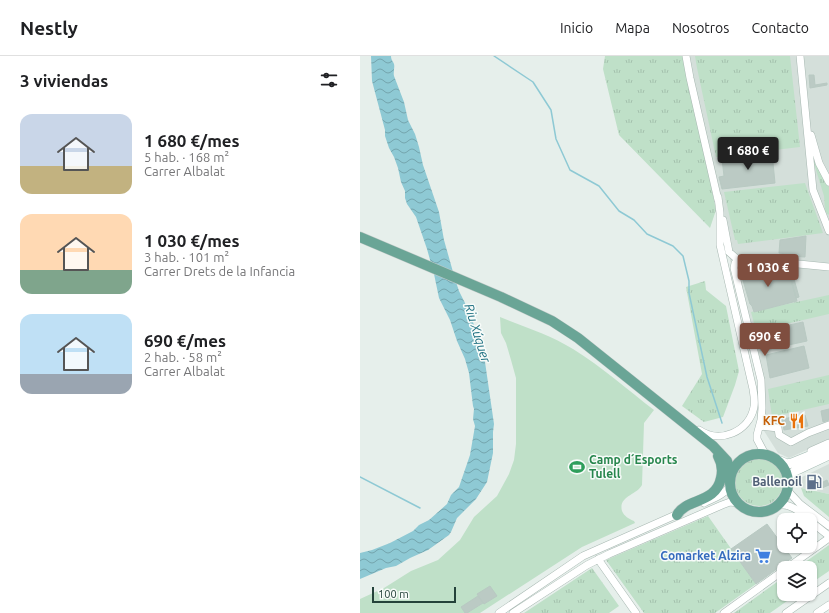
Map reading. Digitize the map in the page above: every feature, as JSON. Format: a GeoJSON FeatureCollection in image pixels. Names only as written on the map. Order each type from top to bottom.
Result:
{"type":"FeatureCollection","features":[{"type":"Feature","properties":{"kind":"main road"},"geometry":{"type":"LineString","coordinates":[[360,237],[552,321],[578,338],[714,446],[734,457],[746,457]]}},
{"type":"Feature","properties":{"kind":"main road"},"geometry":{"type":"LineString","coordinates":[[676,416],[694,436],[717,455],[722,467],[720,482],[713,493],[681,509],[676,515]]}},
{"type":"Feature","properties":{"kind":"main road"},"geometry":{"type":"LineString","coordinates":[[714,446],[727,461],[731,475]]}},
{"type":"Feature","properties":{"kind":"main road"},"geometry":{"type":"LineString","coordinates":[[780,461],[787,472],[789,479],[788,491],[784,499],[771,510],[762,512],[753,511],[738,503],[730,486],[731,475],[735,466],[746,457],[752,454],[765,454],[787,464],[801,460],[829,448]]}},
{"type":"Feature","properties":{"kind":"main road"},"geometry":{"type":"LineString","coordinates":[[789,479],[790,475],[795,471],[829,455]]}},
{"type":"Feature","properties":{"kind":"street"},"geometry":{"type":"LineString","coordinates":[[686,56],[729,252],[738,260],[748,259],[829,267]]}},
{"type":"Feature","properties":{"kind":"street"},"geometry":{"type":"LineString","coordinates":[[800,56],[813,190],[829,232]]}},
{"type":"Feature","properties":{"kind":"street"},"geometry":{"type":"LineString","coordinates":[[806,114],[819,163],[829,182]]}},
{"type":"Feature","properties":{"kind":"street"},"geometry":{"type":"LineString","coordinates":[[653,397],[701,432],[714,436],[726,436],[736,432],[744,426],[752,414],[755,401],[754,388],[720,245],[718,197]]}},
{"type":"Feature","properties":{"kind":"street"},"geometry":{"type":"LineString","coordinates":[[738,260],[734,268],[761,380],[762,401],[760,426],[757,439],[765,454]]}},
{"type":"Feature","properties":{"kind":"street"},"geometry":{"type":"LineString","coordinates":[[760,426],[778,428],[779,436],[791,442],[808,433],[829,425]]}},
{"type":"Feature","properties":{"kind":"street"},"geometry":{"type":"LineString","coordinates":[[801,460],[805,454],[829,443]]}},
{"type":"Feature","properties":{"kind":"street"},"geometry":{"type":"LineString","coordinates":[[499,613],[583,556],[723,494],[730,486]]}},
{"type":"Feature","properties":{"kind":"street"},"geometry":{"type":"LineString","coordinates":[[788,491],[797,501],[829,526]]}},
{"type":"Feature","properties":{"kind":"street"},"geometry":{"type":"LineString","coordinates":[[512,613],[586,565],[598,559],[722,505],[730,502],[738,503]]}},
{"type":"Feature","properties":{"kind":"street"},"geometry":{"type":"LineString","coordinates":[[778,505],[788,505],[800,513]]}},
{"type":"Feature","properties":{"kind":"street"},"geometry":{"type":"LineString","coordinates":[[796,561],[829,537],[817,526]]}},
{"type":"Feature","properties":{"kind":"street"},"geometry":{"type":"LineString","coordinates":[[598,559],[636,613]]}},
{"type":"Feature","properties":{"kind":"street"},"geometry":{"type":"LineString","coordinates":[[724,613],[777,575]]}},
{"type":"Feature","properties":{"kind":"street"},"geometry":{"type":"LineString","coordinates":[[786,613],[829,582]]}},
{"type":"Feature","properties":{"kind":"street"},"geometry":{"type":"LineString","coordinates":[[817,613],[829,605]]}},
{"type":"Feature","properties":{"kind":"shaded area"},"geometry":{"type":"Polygon","coordinates":[[[683,56],[829,56],[829,440],[789,458],[778,453],[757,420],[758,381],[683,56]]]}},
{"type":"Feature","properties":{"kind":"shaded area","name":"Ballenoil"},"geometry":{"type":"Polygon","coordinates":[[[829,464],[829,494],[801,488],[800,478],[829,464]]]}},
{"type":"Feature","properties":{"kind":"green space"},"geometry":{"type":"Polygon","coordinates":[[[605,56],[685,56],[716,210],[710,228],[619,135],[603,69],[605,56]]]}},
{"type":"Feature","properties":{"kind":"green space"},"geometry":{"type":"Polygon","coordinates":[[[695,56],[790,56],[800,147],[716,157],[695,56]]]}},
{"type":"Feature","properties":{"kind":"green space"},"geometry":{"type":"Polygon","coordinates":[[[811,154],[829,187],[828,215],[825,211],[824,196],[811,154]]]}},
{"type":"Feature","properties":{"kind":"green space"},"geometry":{"type":"Polygon","coordinates":[[[805,183],[823,233],[738,244],[737,240],[735,240],[724,192],[805,183]]]}},
{"type":"Feature","properties":{"kind":"green space"},"geometry":{"type":"Polygon","coordinates":[[[705,281],[706,290],[726,306],[739,371],[723,417],[704,422],[682,406],[702,374],[686,287],[705,281]]]}},
{"type":"Feature","properties":{"kind":"green space"},"geometry":{"type":"Polygon","coordinates":[[[829,295],[829,314],[756,331],[751,312],[829,295]]]}},
{"type":"Feature","properties":{"kind":"green space","name":"Camp d´Esports Tulell"},"geometry":{"type":"Polygon","coordinates":[[[500,317],[547,335],[565,344],[605,371],[654,410],[644,423],[642,485],[625,499],[622,506],[622,511],[624,514],[635,523],[582,547],[480,613],[360,613],[360,599],[384,588],[411,571],[438,560],[460,540],[474,517],[497,496],[509,474],[514,460],[516,444],[516,378],[506,343],[501,333],[500,317]]]}},
{"type":"Feature","properties":{"kind":"green space"},"geometry":{"type":"Polygon","coordinates":[[[829,375],[829,404],[772,417],[768,389],[829,375]]]}},
{"type":"Feature","properties":{"kind":"green space"},"geometry":{"type":"Polygon","coordinates":[[[759,458],[768,460],[776,465],[781,473],[783,482],[781,491],[776,499],[768,504],[759,506],[750,504],[742,499],[737,491],[735,482],[737,473],[742,465],[750,460],[759,458]]]}},
{"type":"Feature","properties":{"kind":"green space"},"geometry":{"type":"Polygon","coordinates":[[[801,488],[829,494],[829,517],[804,496],[801,488]]]}},
{"type":"Feature","properties":{"kind":"green space"},"geometry":{"type":"Polygon","coordinates":[[[708,516],[756,584],[715,613],[644,613],[606,560],[708,516]]]}},
{"type":"Feature","properties":{"kind":"green space"},"geometry":{"type":"Polygon","coordinates":[[[829,545],[829,571],[817,579],[817,561],[807,561],[829,545]]]}},
{"type":"Feature","properties":{"kind":"green space"},"geometry":{"type":"Polygon","coordinates":[[[592,568],[619,606],[609,613],[524,613],[592,568]]]}},
{"type":"Feature","properties":{"kind":"green space"},"geometry":{"type":"Polygon","coordinates":[[[777,582],[777,601],[787,601],[770,613],[734,613],[777,582]]]}},
{"type":"Feature","properties":{"kind":"water"},"geometry":{"type":"Polygon","coordinates":[[[371,56],[391,56],[394,64],[394,76],[404,102],[408,120],[415,134],[423,165],[439,212],[444,240],[455,279],[473,322],[485,362],[494,424],[493,453],[487,482],[476,499],[457,518],[449,535],[428,550],[396,566],[386,568],[360,579],[360,553],[390,543],[413,531],[419,525],[429,520],[447,504],[451,495],[459,487],[470,455],[475,426],[469,373],[450,320],[439,298],[427,249],[416,217],[407,204],[405,191],[401,182],[398,168],[385,136],[385,130],[372,81],[371,56]]]}},
{"type":"Feature","properties":{"kind":"building"},"geometry":{"type":"Polygon","coordinates":[[[809,75],[814,75],[815,85],[827,83],[827,85],[810,88],[809,75]]]}},
{"type":"Feature","properties":{"kind":"building"},"geometry":{"type":"Polygon","coordinates":[[[772,153],[775,183],[722,189],[719,177],[724,176],[722,159],[772,153]]]}},
{"type":"Feature","properties":{"kind":"building"},"geometry":{"type":"Polygon","coordinates":[[[806,236],[805,257],[787,256],[787,254],[779,253],[780,240],[806,236]]]}},
{"type":"Feature","properties":{"kind":"building"},"geometry":{"type":"Polygon","coordinates":[[[745,264],[768,266],[768,271],[789,273],[797,301],[754,312],[742,277],[748,275],[745,264]]]}},
{"type":"Feature","properties":{"kind":"building"},"geometry":{"type":"Polygon","coordinates":[[[791,279],[794,279],[799,297],[796,298],[791,279]]]}},
{"type":"Feature","properties":{"kind":"building"},"geometry":{"type":"Polygon","coordinates":[[[803,322],[807,341],[761,351],[757,332],[803,322]]]}},
{"type":"Feature","properties":{"kind":"building"},"geometry":{"type":"Polygon","coordinates":[[[804,346],[809,368],[770,378],[766,355],[804,346]]]}},
{"type":"Feature","properties":{"kind":"building"},"geometry":{"type":"Polygon","coordinates":[[[829,409],[829,420],[823,422],[821,411],[829,409]]]}},
{"type":"Feature","properties":{"kind":"building"},"geometry":{"type":"Polygon","coordinates":[[[805,415],[808,426],[784,430],[782,419],[805,415]]]}},
{"type":"Feature","properties":{"kind":"building"},"geometry":{"type":"Polygon","coordinates":[[[827,480],[829,485],[817,490],[815,486],[827,480]]]}},
{"type":"Feature","properties":{"kind":"building","name":"Comarket Alzira"},"geometry":{"type":"Polygon","coordinates":[[[767,524],[777,538],[777,553],[788,553],[792,558],[788,561],[777,561],[777,569],[756,584],[731,549],[767,524]]]}},
{"type":"Feature","properties":{"kind":"building"},"geometry":{"type":"Polygon","coordinates":[[[490,586],[497,596],[484,604],[477,594],[490,586]]]}},
{"type":"Feature","properties":{"kind":"building"},"geometry":{"type":"Polygon","coordinates":[[[478,596],[483,603],[465,613],[461,607],[478,596]]]}},
{"type":"Feature","properties":{"kind":"waterway"},"geometry":{"type":"LineString","coordinates":[[494,56],[533,82],[551,110],[556,139],[570,170],[599,186],[619,211],[634,220],[647,234],[673,246],[683,256],[689,281],[689,293],[707,377],[722,423]]}},
{"type":"Feature","properties":{"kind":"waterway"},"geometry":{"type":"LineString","coordinates":[[360,477],[420,508]]}},
{"type":"Feature","properties":{"kind":"place","name":"KFC"},"geometry":{"type":"Point","coordinates":[797,421]}},
{"type":"Feature","properties":{"kind":"place","name":"Camp d´Esports Tulell"},"geometry":{"type":"Point","coordinates":[577,467]}},
{"type":"Feature","properties":{"kind":"place","name":"Ballenoil"},"geometry":{"type":"Point","coordinates":[814,482]}},
{"type":"Feature","properties":{"kind":"place","name":"Comarket Alzira"},"geometry":{"type":"Point","coordinates":[763,556]}},
{"type":"Feature","properties":{"kind":"water label","name":"Riu Xúquer"},"geometry":{"type":"Point","coordinates":[478,333]}}]}
